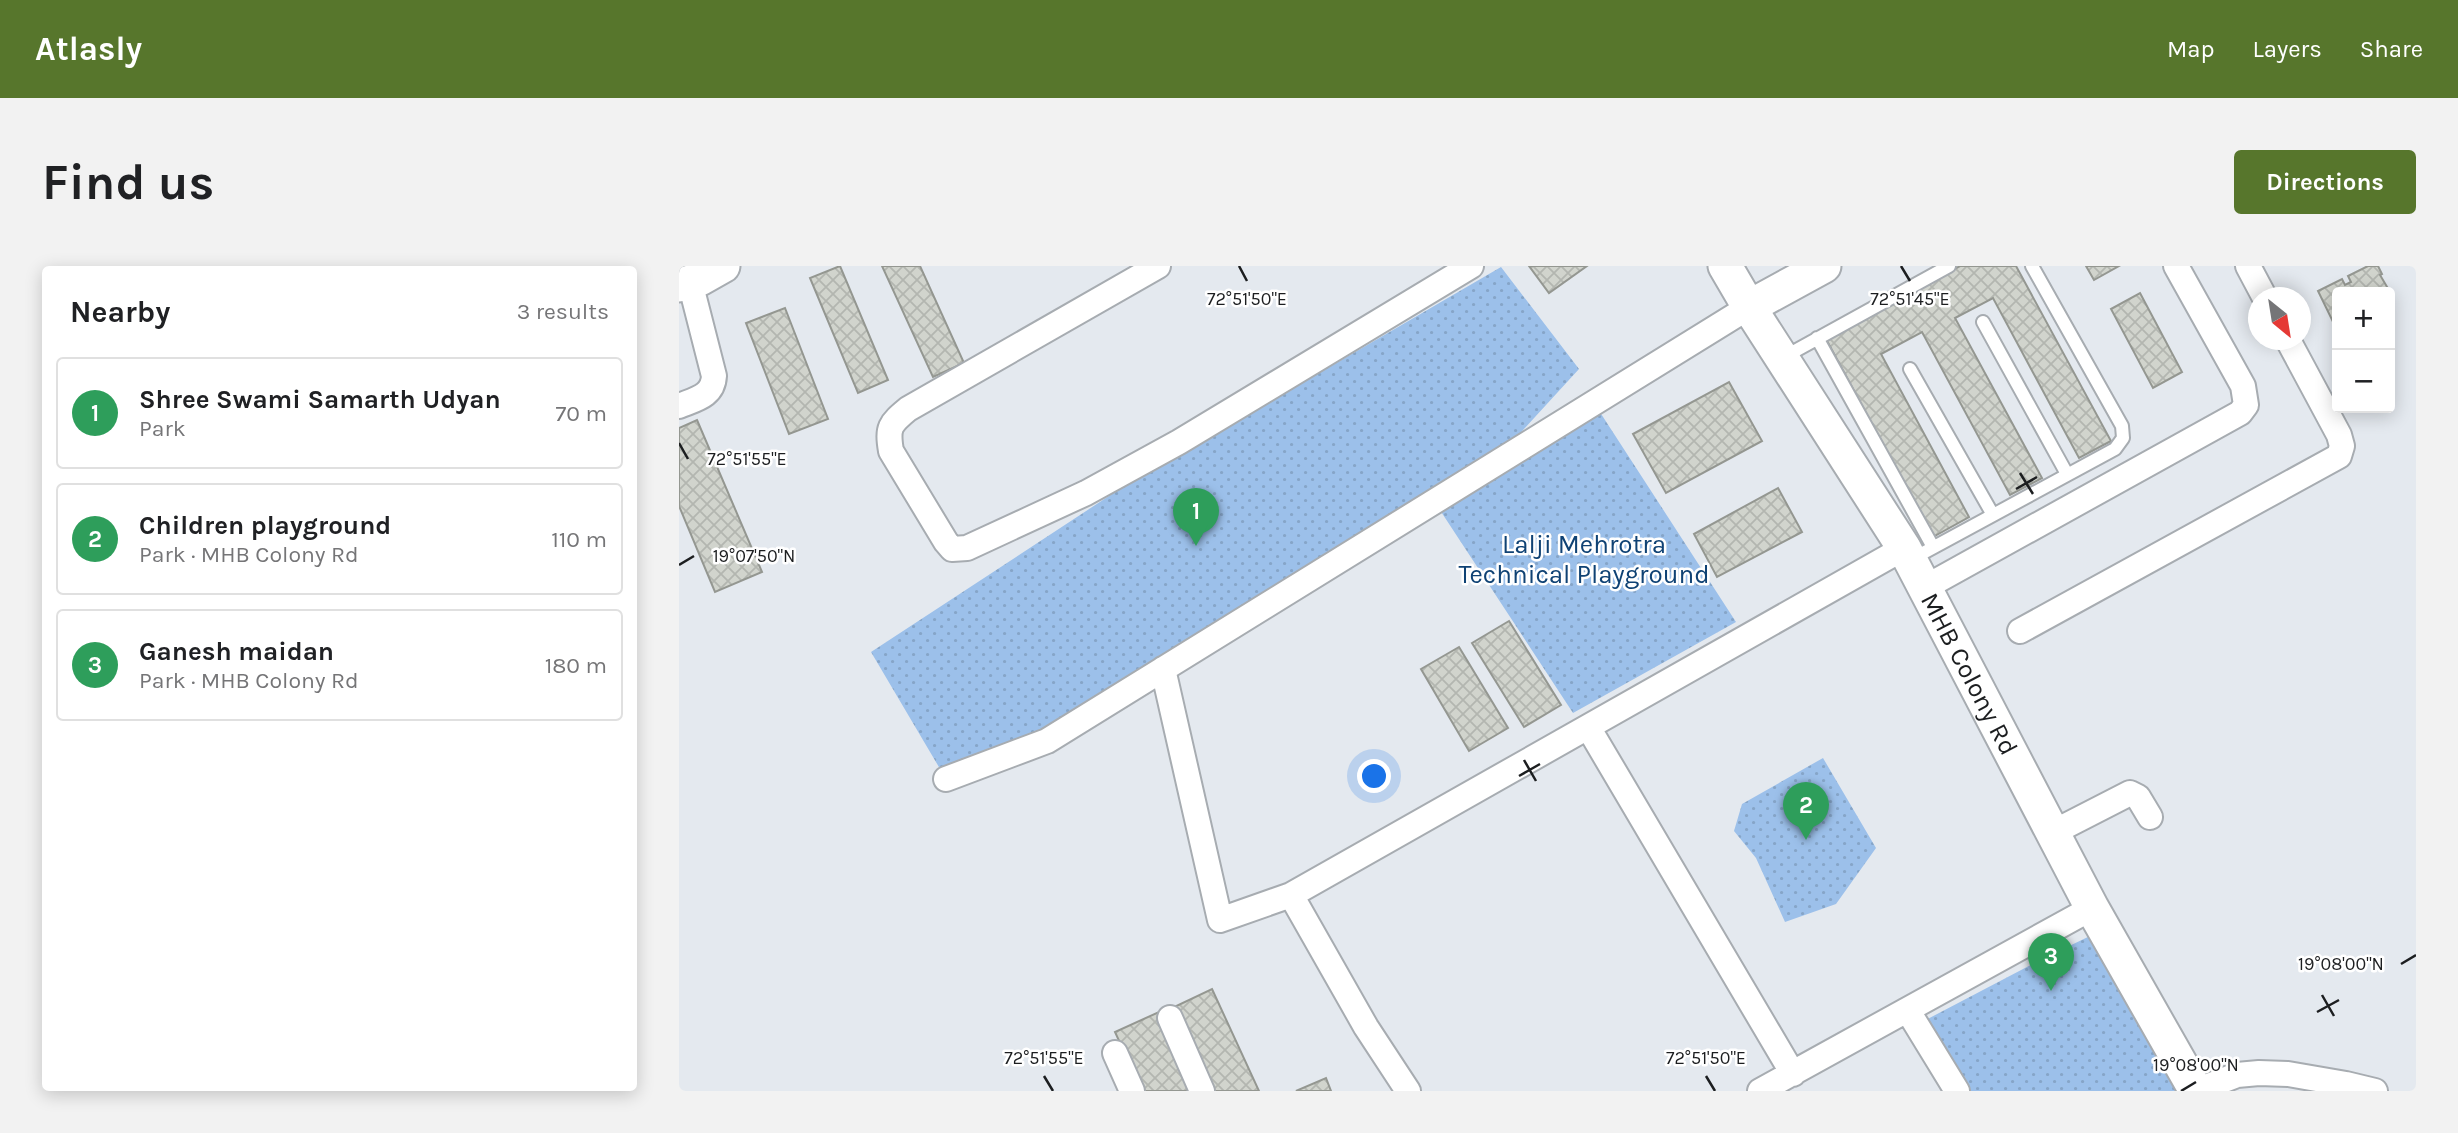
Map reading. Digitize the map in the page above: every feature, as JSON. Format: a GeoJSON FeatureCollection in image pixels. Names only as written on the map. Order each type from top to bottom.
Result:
{"type":"FeatureCollection","features":[{"type":"Feature","properties":{"kind":"street"},"geometry":{"type":"LineString","coordinates":[[679,406],[710,393],[714,376],[683,279],[723,266]]}},
{"type":"Feature","properties":{"kind":"street"},"geometry":{"type":"LineString","coordinates":[[1158,266],[908,409],[893,422],[888,434],[891,451],[952,549],[967,548],[1086,493],[1191,435],[1471,266]]}},
{"type":"Feature","properties":{"kind":"street","name":"MHB Colony Rd"},"geometry":{"type":"LineString","coordinates":[[1725,266],[1781,358],[1918,561],[2052,832],[2196,1091]]}},
{"type":"Feature","properties":{"kind":"street"},"geometry":{"type":"LineString","coordinates":[[946,779],[1047,741],[1749,307],[1824,266]]}},
{"type":"Feature","properties":{"kind":"street"},"geometry":{"type":"LineString","coordinates":[[1163,669],[1220,920],[1291,895],[1588,727],[1918,561],[2240,413],[2246,405],[2243,386],[2176,266]]}},
{"type":"Feature","properties":{"kind":"street"},"geometry":{"type":"LineString","coordinates":[[2248,266],[2259,287]]}},
{"type":"Feature","properties":{"kind":"street"},"geometry":{"type":"LineString","coordinates":[[2020,631],[2339,456],[2342,446],[2339,435],[2292,350]]}},
{"type":"Feature","properties":{"kind":"street"},"geometry":{"type":"LineString","coordinates":[[1588,727],[1793,1074]]}},
{"type":"Feature","properties":{"kind":"street"},"geometry":{"type":"LineString","coordinates":[[2052,832],[2130,793],[2138,797],[2150,817]]}},
{"type":"Feature","properties":{"kind":"street"},"geometry":{"type":"LineString","coordinates":[[1291,895],[1366,1027],[1408,1091]]}},
{"type":"Feature","properties":{"kind":"street"},"geometry":{"type":"LineString","coordinates":[[1760,1091],[2092,908]]}},
{"type":"Feature","properties":{"kind":"street"},"geometry":{"type":"LineString","coordinates":[[1908,1011],[1957,1091]]}},
{"type":"Feature","properties":{"kind":"street"},"geometry":{"type":"LineString","coordinates":[[1170,1018],[1202,1091]]}},
{"type":"Feature","properties":{"kind":"street"},"geometry":{"type":"LineString","coordinates":[[1115,1054],[1132,1091]]}},
{"type":"Feature","properties":{"kind":"street"},"geometry":{"type":"LineString","coordinates":[[2196,1091],[2237,1075],[2267,1073],[2346,1084],[2375,1091],[2392,1088],[2393,1091]]}},
{"type":"Feature","properties":{"kind":"street"},"geometry":{"type":"LineString","coordinates":[[2228,1091],[2240,1086],[2306,1091]]}},
{"type":"Feature","properties":{"kind":"lane"},"geometry":{"type":"LineString","coordinates":[[1781,358],[1949,266]]}},
{"type":"Feature","properties":{"kind":"lane"},"geometry":{"type":"LineString","coordinates":[[1818,338],[1918,561],[1993,515],[2115,449],[2120,443],[2124,432],[2032,266]]}},
{"type":"Feature","properties":{"kind":"lane"},"geometry":{"type":"LineString","coordinates":[[1983,322],[2067,474]]}},
{"type":"Feature","properties":{"kind":"lane"},"geometry":{"type":"LineString","coordinates":[[1910,369],[1993,515]]}},
{"type":"Feature","properties":{"kind":"green space","name":"Lalji Mehrotra Technical Playground"},"geometry":{"type":"Polygon","coordinates":[[[1501,267],[1579,369],[1492,464],[1594,403],[1736,622],[1573,713],[1434,501],[1086,708],[946,779],[871,652],[1170,456],[1290,390],[1501,267]]]}},
{"type":"Feature","properties":{"kind":"green space"},"geometry":{"type":"Polygon","coordinates":[[[1823,758],[1876,848],[1836,904],[1785,922],[1756,858],[1734,831],[1742,804],[1823,758]]]}},
{"type":"Feature","properties":{"kind":"green space"},"geometry":{"type":"Polygon","coordinates":[[[2090,936],[2179,1091],[1968,1091],[1920,1023],[2090,936]]]}},
{"type":"Feature","properties":{"kind":"building"},"geometry":{"type":"Polygon","coordinates":[[[840,266],[888,380],[858,393],[810,278],[840,266]]]}},
{"type":"Feature","properties":{"kind":"building"},"geometry":{"type":"Polygon","coordinates":[[[882,266],[920,266],[964,363],[933,377],[882,266]]]}},
{"type":"Feature","properties":{"kind":"building"},"geometry":{"type":"Polygon","coordinates":[[[1529,266],[1587,266],[1549,293],[1529,266]]]}},
{"type":"Feature","properties":{"kind":"building"},"geometry":{"type":"Polygon","coordinates":[[[1960,266],[2016,266],[2111,441],[2079,458],[1993,298],[1955,318],[2042,478],[2010,495],[1922,332],[1881,354],[1969,517],[1933,537],[1826,339],[1960,266]]]}},
{"type":"Feature","properties":{"kind":"building"},"geometry":{"type":"Polygon","coordinates":[[[2086,266],[2119,266],[2094,280],[2086,266]]]}},
{"type":"Feature","properties":{"kind":"building"},"geometry":{"type":"Polygon","coordinates":[[[2368,266],[2378,266],[2387,287],[2332,287],[2332,320],[2318,291],[2342,279],[2345,285],[2351,282],[2348,276],[2368,266]]]}},
{"type":"Feature","properties":{"kind":"building"},"geometry":{"type":"Polygon","coordinates":[[[2140,293],[2182,372],[2153,388],[2111,309],[2140,293]]]}},
{"type":"Feature","properties":{"kind":"building"},"geometry":{"type":"Polygon","coordinates":[[[785,308],[828,419],[789,434],[746,323],[785,308]]]}},
{"type":"Feature","properties":{"kind":"building"},"geometry":{"type":"Polygon","coordinates":[[[1729,382],[1762,441],[1666,493],[1633,434],[1729,382]]]}},
{"type":"Feature","properties":{"kind":"building"},"geometry":{"type":"Polygon","coordinates":[[[697,420],[762,572],[715,592],[679,506],[679,428],[697,420]]]}},
{"type":"Feature","properties":{"kind":"building"},"geometry":{"type":"Polygon","coordinates":[[[1778,488],[1802,532],[1717,577],[1694,534],[1778,488]]]}},
{"type":"Feature","properties":{"kind":"building"},"geometry":{"type":"Polygon","coordinates":[[[1509,621],[1561,705],[1524,727],[1472,643],[1509,621]]]}},
{"type":"Feature","properties":{"kind":"building"},"geometry":{"type":"Polygon","coordinates":[[[1459,647],[1508,728],[1469,751],[1421,669],[1459,647]]]}},
{"type":"Feature","properties":{"kind":"building"},"geometry":{"type":"Polygon","coordinates":[[[1212,989],[1259,1091],[1208,1091],[1170,1009],[1212,989]]]}},
{"type":"Feature","properties":{"kind":"building"},"geometry":{"type":"Polygon","coordinates":[[[1159,1012],[1194,1091],[1142,1091],[1115,1032],[1159,1012]]]}},
{"type":"Feature","properties":{"kind":"building"},"geometry":{"type":"Polygon","coordinates":[[[1326,1078],[1331,1091],[1296,1091],[1326,1078]]]}},
{"type":"Feature","properties":{"kind":"place","name":"Shree Swami Samarth Udyan"},"geometry":{"type":"Point","coordinates":[1196,546]}},
{"type":"Feature","properties":{"kind":"place","name":"Children playground"},"geometry":{"type":"Point","coordinates":[1806,840]}},
{"type":"Feature","properties":{"kind":"place","name":"Ganesh maidan"},"geometry":{"type":"Point","coordinates":[2051,991]}}]}
